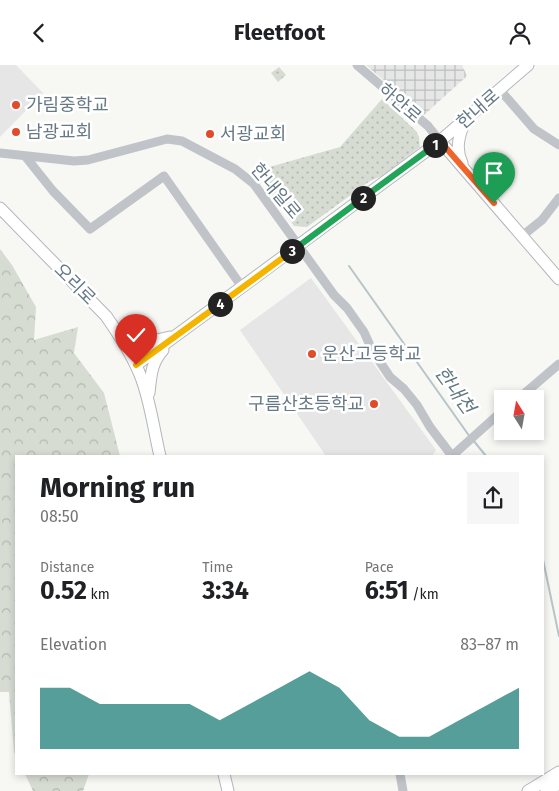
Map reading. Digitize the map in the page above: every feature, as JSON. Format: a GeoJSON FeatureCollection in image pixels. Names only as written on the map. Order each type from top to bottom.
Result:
{"type":"FeatureCollection","features":[{"type":"Feature","properties":{"kind":"main road","name":"한내로"},"geometry":{"type":"LineString","coordinates":[[136,365],[440,141],[528,65]]}},
{"type":"Feature","properties":{"kind":"main road"},"geometry":{"type":"LineString","coordinates":[[465,121],[460,133],[458,156],[465,169]]}},
{"type":"Feature","properties":{"kind":"main road","name":"하안로"},"geometry":{"type":"LineString","coordinates":[[440,141],[559,279]]}},
{"type":"Feature","properties":{"kind":"main road","name":"오리로"},"geometry":{"type":"LineString","coordinates":[[0,208],[106,316],[118,333],[136,365],[148,402],[160,455]]}},
{"type":"Feature","properties":{"kind":"main road"},"geometry":{"type":"LineString","coordinates":[[118,333],[141,343],[149,343],[177,335]]}},
{"type":"Feature","properties":{"kind":"main road"},"geometry":{"type":"LineString","coordinates":[[148,402],[150,374],[153,364],[161,351],[177,335]]}},
{"type":"Feature","properties":{"kind":"main road"},"geometry":{"type":"LineString","coordinates":[[528,791],[559,772]]}},
{"type":"Feature","properties":{"kind":"main road"},"geometry":{"type":"LineString","coordinates":[[224,775],[228,791]]}},
{"type":"Feature","properties":{"kind":"main road"},"geometry":{"type":"LineString","coordinates":[[546,791],[559,783]]}},
{"type":"Feature","properties":{"kind":"street","name":"하안로"},"geometry":{"type":"LineString","coordinates":[[357,65],[428,126],[440,141]]}},
{"type":"Feature","properties":{"kind":"street"},"geometry":{"type":"LineString","coordinates":[[500,90],[534,129],[559,145]]}},
{"type":"Feature","properties":{"kind":"street","name":"한내일로"},"geometry":{"type":"LineString","coordinates":[[0,153],[74,161],[88,160],[167,139],[182,141],[235,169],[254,185],[334,295],[364,332],[372,350],[390,377],[404,389],[417,405],[430,427],[451,455]]}},
{"type":"Feature","properties":{"kind":"street"},"geometry":{"type":"LineString","coordinates":[[25,157],[90,229],[164,176],[242,287]]}},
{"type":"Feature","properties":{"kind":"street"},"geometry":{"type":"LineString","coordinates":[[522,236],[542,220],[559,198]]}},
{"type":"Feature","properties":{"kind":"street"},"geometry":{"type":"LineString","coordinates":[[529,390],[559,364]]}},
{"type":"Feature","properties":{"kind":"street"},"geometry":{"type":"LineString","coordinates":[[453,455],[494,418]]}},
{"type":"Feature","properties":{"kind":"street"},"geometry":{"type":"LineString","coordinates":[[400,775],[403,791]]}},
{"type":"Feature","properties":{"kind":"shaded area","name":"가림중학교"},"geometry":{"type":"Polygon","coordinates":[[[0,65],[16,65],[43,93],[0,137],[0,65]]]}},
{"type":"Feature","properties":{"kind":"shaded area"},"geometry":{"type":"Polygon","coordinates":[[[366,65],[462,65],[467,76],[424,115],[366,65]]]}},
{"type":"Feature","properties":{"kind":"shaded area","name":"운산고등학교"},"geometry":{"type":"Polygon","coordinates":[[[311,278],[436,450],[433,455],[325,455],[240,330],[311,278]]]}},
{"type":"Feature","properties":{"kind":"green space"},"geometry":{"type":"Polygon","coordinates":[[[279,67],[286,75],[278,82],[271,73],[279,67]]]}},
{"type":"Feature","properties":{"kind":"green space"},"geometry":{"type":"Polygon","coordinates":[[[382,99],[416,131],[420,147],[382,176],[370,181],[307,227],[294,226],[254,170],[340,147],[382,99]]]}},
{"type":"Feature","properties":{"kind":"green space"},"geometry":{"type":"Polygon","coordinates":[[[0,249],[12,265],[36,307],[34,340],[78,327],[74,353],[104,393],[120,455],[15,455],[15,754],[9,692],[0,692],[0,249]]]}},
{"type":"Feature","properties":{"kind":"green space"},"geometry":{"type":"Polygon","coordinates":[[[25,775],[89,775],[83,791],[33,791],[25,775]]]}},
{"type":"Feature","properties":{"kind":"waterway","name":"한내천"},"geometry":{"type":"LineString","coordinates":[[349,266],[470,437]]}},
{"type":"Feature","properties":{"kind":"waterway","name":"한내천"},"geometry":{"type":"LineString","coordinates":[[473,440],[485,455]]}},
{"type":"Feature","properties":{"kind":"waterway","name":"한내천"},"geometry":{"type":"LineString","coordinates":[[544,565],[559,636]]}},
{"type":"Feature","properties":{"kind":"place","name":"가림중학교"},"geometry":{"type":"Point","coordinates":[16,105]}},
{"type":"Feature","properties":{"kind":"place","name":"남광교회"},"geometry":{"type":"Point","coordinates":[16,132]}},
{"type":"Feature","properties":{"kind":"place","name":"서광교회"},"geometry":{"type":"Point","coordinates":[210,134]}},
{"type":"Feature","properties":{"kind":"place","name":"운산고등학교"},"geometry":{"type":"Point","coordinates":[312,354]}},
{"type":"Feature","properties":{"kind":"place","name":"구름산초등학교"},"geometry":{"type":"Point","coordinates":[374,404]}},
{"type":"Feature","properties":{"kind":"route"},"geometry":{"type":"LineString","coordinates":[[136,365],[440,141],[494,203]]}}]}
